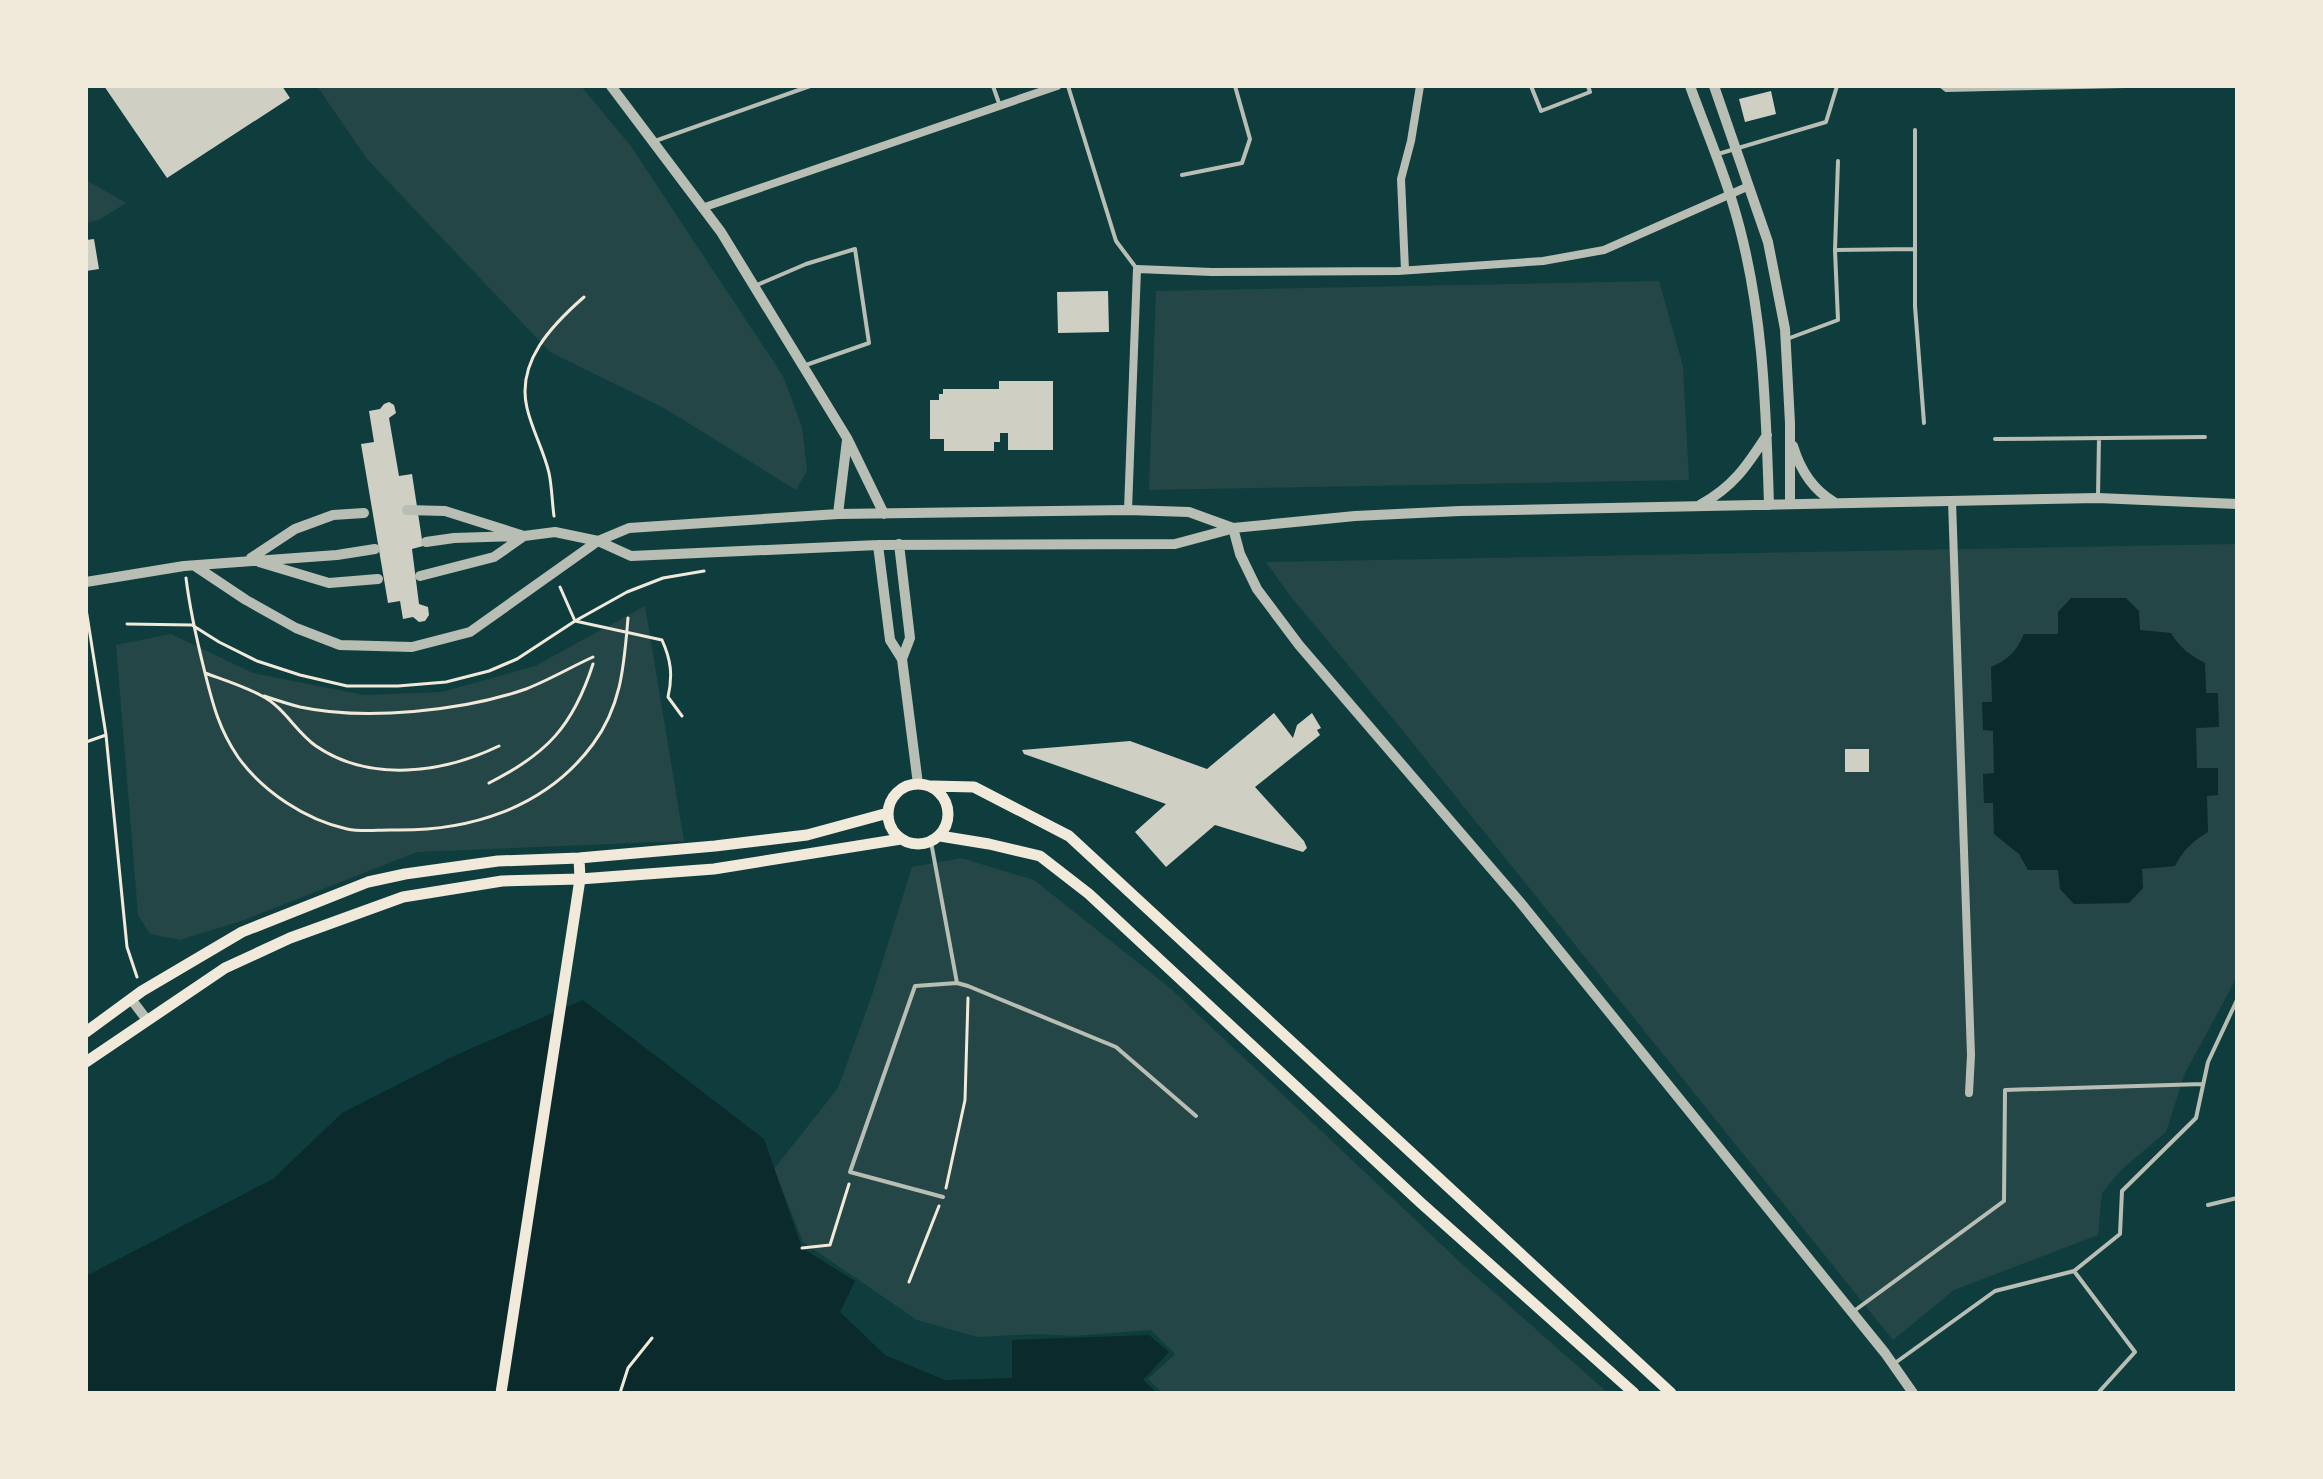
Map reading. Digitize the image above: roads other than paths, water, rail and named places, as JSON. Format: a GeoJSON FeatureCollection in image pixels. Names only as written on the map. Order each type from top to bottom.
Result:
{"type":"FeatureCollection","features":[{"type":"Feature","properties":{"kind":"main road"},"geometry":{"type":"LineString","coordinates":[[1634,1393],[1410,1192],[1089,894],[1040,856],[989,844],[935,839],[921,845],[901,839],[889,823],[890,803],[895,794],[903,787],[918,784],[974,787],[1069,836],[1671,1393]]}},
{"type":"Feature","properties":{"kind":"main road"},"geometry":{"type":"LineString","coordinates":[[932,786],[940,792],[949,809],[949,819],[935,839]]}},
{"type":"Feature","properties":{"kind":"main road"},"geometry":{"type":"LineString","coordinates":[[86,1032],[142,991],[242,932],[368,882],[498,861],[579,858],[807,835],[888,813]]}},
{"type":"Feature","properties":{"kind":"main road"},"geometry":{"type":"LineString","coordinates":[[86,1062],[225,968],[290,938],[403,897],[502,881],[580,879],[714,869],[901,839]]}},
{"type":"Feature","properties":{"kind":"main road"},"geometry":{"type":"LineString","coordinates":[[501,1393],[580,879],[579,858]]}},
{"type":"Feature","properties":{"kind":"street"},"geometry":{"type":"LineString","coordinates":[[611,86],[721,232],[847,438],[884,514]]}},
{"type":"Feature","properties":{"kind":"street"},"geometry":{"type":"LineString","coordinates":[[702,208],[1057,86]]}},
{"type":"Feature","properties":{"kind":"street"},"geometry":{"type":"LineString","coordinates":[[1405,270],[1401,179],[1420,86]]}},
{"type":"Feature","properties":{"kind":"street"},"geometry":{"type":"LineString","coordinates":[[1690,86],[1729,193],[1752,286],[1759,328],[1769,505]]}},
{"type":"Feature","properties":{"kind":"street"},"geometry":{"type":"LineString","coordinates":[[1714,86],[1768,242],[1785,329],[1790,504]]}},
{"type":"Feature","properties":{"kind":"street"},"geometry":{"type":"LineString","coordinates":[[1128,510],[1137,269],[1212,272],[1405,270],[1543,261],[1604,250],[1749,186]]}},
{"type":"Feature","properties":{"kind":"street"},"geometry":{"type":"LineString","coordinates":[[1698,506],[1720,494],[1738,478],[1767,435]]}},
{"type":"Feature","properties":{"kind":"street"},"geometry":{"type":"LineString","coordinates":[[1790,436],[1797,459],[1813,486],[1837,504]]}},
{"type":"Feature","properties":{"kind":"street"},"geometry":{"type":"LineString","coordinates":[[838,514],[847,438]]}},
{"type":"Feature","properties":{"kind":"street"},"geometry":{"type":"LineString","coordinates":[[426,542],[555,532],[598,541],[631,556],[899,544],[1175,544],[1233,528],[1430,512],[2098,498],[2237,504]]}},
{"type":"Feature","properties":{"kind":"street"},"geometry":{"type":"LineString","coordinates":[[1952,501],[1971,1055],[1969,1093]]}},
{"type":"Feature","properties":{"kind":"street"},"geometry":{"type":"LineString","coordinates":[[407,510],[445,511],[524,536]]}},
{"type":"Feature","properties":{"kind":"street"},"geometry":{"type":"LineString","coordinates":[[190,566],[296,628],[340,645],[412,647],[470,632],[598,541],[629,528],[838,514],[1128,510],[1189,512],[1233,528]]}},
{"type":"Feature","properties":{"kind":"street"},"geometry":{"type":"LineString","coordinates":[[250,559],[295,529],[333,515],[364,513]]}},
{"type":"Feature","properties":{"kind":"street"},"geometry":{"type":"LineString","coordinates":[[1233,528],[1240,554],[1257,589],[1299,645],[1520,902],[1852,1312],[1913,1393]]}},
{"type":"Feature","properties":{"kind":"street"},"geometry":{"type":"LineString","coordinates":[[420,576],[494,557],[524,536]]}},
{"type":"Feature","properties":{"kind":"street"},"geometry":{"type":"LineString","coordinates":[[899,544],[910,638],[902,659]]}},
{"type":"Feature","properties":{"kind":"street"},"geometry":{"type":"LineString","coordinates":[[878,545],[890,640],[902,659],[918,784]]}},
{"type":"Feature","properties":{"kind":"street"},"geometry":{"type":"LineString","coordinates":[[86,582],[250,559],[337,555],[375,549]]}},
{"type":"Feature","properties":{"kind":"street"},"geometry":{"type":"LineString","coordinates":[[250,559],[329,583],[378,579]]}},
{"type":"Feature","properties":{"kind":"street"},"geometry":{"type":"LineString","coordinates":[[131,999],[147,1020]]}},
{"type":"Feature","properties":{"kind":"lane"},"geometry":{"type":"LineString","coordinates":[[652,142],[810,86]]}},
{"type":"Feature","properties":{"kind":"lane"},"geometry":{"type":"LineString","coordinates":[[993,86],[1000,106]]}},
{"type":"Feature","properties":{"kind":"lane"},"geometry":{"type":"LineString","coordinates":[[1068,86],[1116,241],[1137,269]]}},
{"type":"Feature","properties":{"kind":"lane"},"geometry":{"type":"LineString","coordinates":[[1182,175],[1242,163],[1250,139],[1235,86]]}},
{"type":"Feature","properties":{"kind":"lane"},"geometry":{"type":"LineString","coordinates":[[1531,86],[1541,111],[1590,92],[1588,86]]}},
{"type":"Feature","properties":{"kind":"lane"},"geometry":{"type":"LineString","coordinates":[[1715,155],[1826,122],[1837,86]]}},
{"type":"Feature","properties":{"kind":"lane"},"geometry":{"type":"LineString","coordinates":[[1941,86],[1946,90],[2125,86]]}},
{"type":"Feature","properties":{"kind":"lane"},"geometry":{"type":"LineString","coordinates":[[1915,130],[1915,306],[1924,423]]}},
{"type":"Feature","properties":{"kind":"lane"},"geometry":{"type":"LineString","coordinates":[[1786,340],[1838,320],[1835,250],[1838,161]]}},
{"type":"Feature","properties":{"kind":"lane"},"geometry":{"type":"LineString","coordinates":[[755,286],[806,264],[855,249],[869,343],[803,366]]}},
{"type":"Feature","properties":{"kind":"lane"},"geometry":{"type":"LineString","coordinates":[[1835,250],[1915,249]]}},
{"type":"Feature","properties":{"kind":"lane"},"geometry":{"type":"LineString","coordinates":[[1995,439],[2205,437]]}},
{"type":"Feature","properties":{"kind":"lane"},"geometry":{"type":"LineString","coordinates":[[2098,498],[2099,438]]}},
{"type":"Feature","properties":{"kind":"lane"},"geometry":{"type":"LineString","coordinates":[[935,839],[957,983]]}},
{"type":"Feature","properties":{"kind":"lane"},"geometry":{"type":"LineString","coordinates":[[943,1197],[850,1172],[915,986],[957,983],[968,986],[1116,1047],[1196,1116]]}},
{"type":"Feature","properties":{"kind":"lane"},"geometry":{"type":"LineString","coordinates":[[1893,1364],[1995,1291],[2074,1271],[2120,1234],[2122,1191],[2196,1118],[2208,1062],[2237,1000]]}},
{"type":"Feature","properties":{"kind":"lane"},"geometry":{"type":"LineString","coordinates":[[1852,1312],[2004,1201],[2005,1090],[2203,1084]]}},
{"type":"Feature","properties":{"kind":"lane"},"geometry":{"type":"LineString","coordinates":[[2208,1205],[2237,1198]]}},
{"type":"Feature","properties":{"kind":"lane"},"geometry":{"type":"LineString","coordinates":[[2074,1271],[2135,1352],[2098,1393]]}}]}
